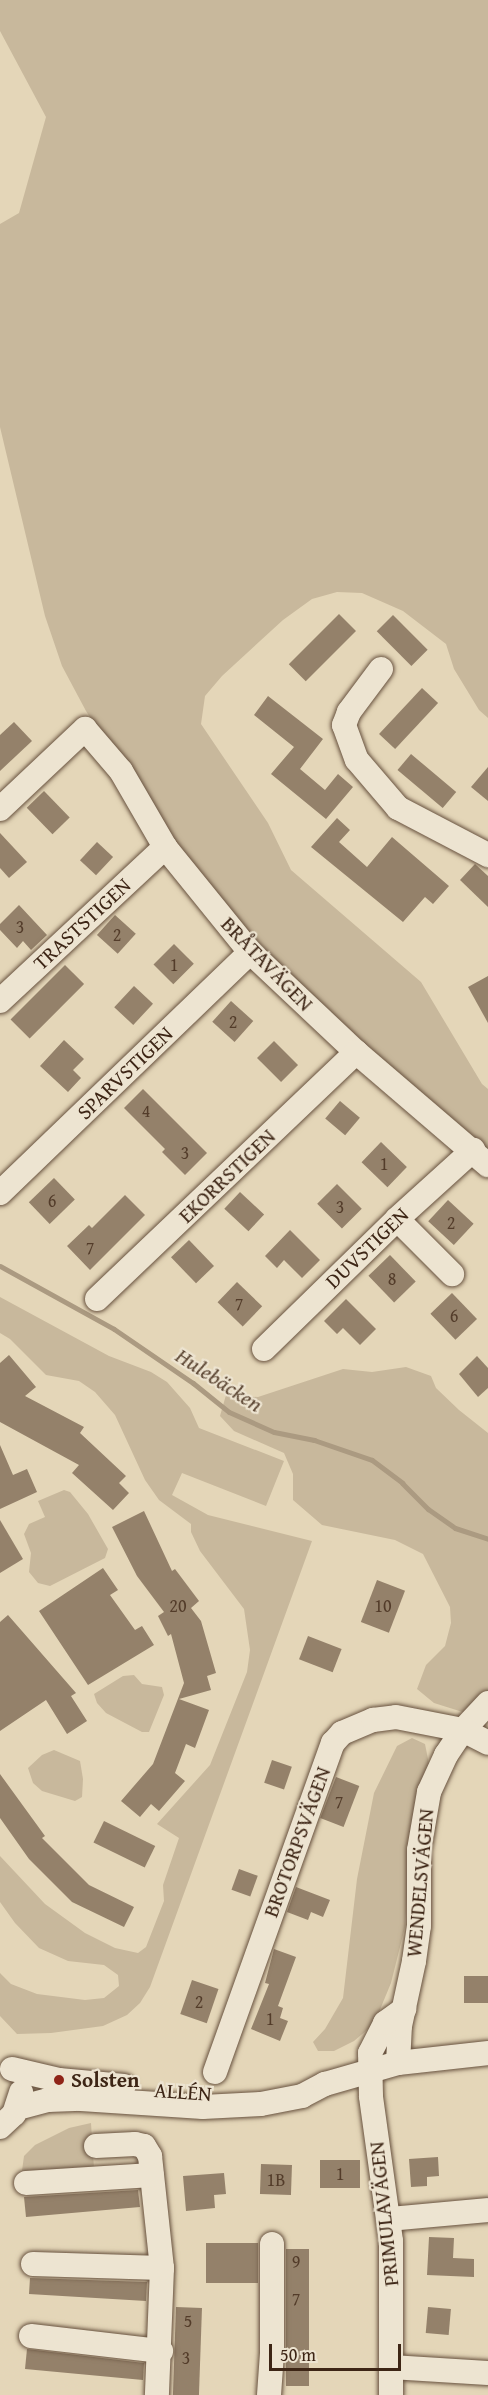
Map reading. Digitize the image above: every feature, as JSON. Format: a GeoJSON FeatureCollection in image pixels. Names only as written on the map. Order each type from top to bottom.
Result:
{"type":"FeatureCollection","features":[{"type":"Feature","properties":{"kind":"street"},"geometry":{"type":"LineString","coordinates":[[381,669],[349,712],[344,725],[357,760],[398,808],[488,855]]}},
{"type":"Feature","properties":{"kind":"street","name":"BRÅTAVÄGEN"},"geometry":{"type":"LineString","coordinates":[[0,809],[85,729],[121,771],[165,848],[250,952],[357,1052],[481,1157]]}},
{"type":"Feature","properties":{"kind":"street","name":"TRASTSTIGEN"},"geometry":{"type":"LineString","coordinates":[[0,1001],[165,848]]}},
{"type":"Feature","properties":{"kind":"street","name":"SPARVSTIGEN"},"geometry":{"type":"LineString","coordinates":[[0,1193],[250,952]]}},
{"type":"Feature","properties":{"kind":"street","name":"EKORRSTIGEN"},"geometry":{"type":"LineString","coordinates":[[97,1299],[357,1052]]}},
{"type":"Feature","properties":{"kind":"street","name":"DUVSTIGEN"},"geometry":{"type":"LineString","coordinates":[[264,1349],[397,1219],[481,1157]]}},
{"type":"Feature","properties":{"kind":"street"},"geometry":{"type":"LineString","coordinates":[[397,1219],[452,1274]]}},
{"type":"Feature","properties":{"kind":"street","name":"WENDELSVÄGEN"},"geometry":{"type":"LineString","coordinates":[[398,2063],[398,2036],[419,1926],[419,1850],[423,1817],[435,1775],[463,1730],[488,1703]]}},
{"type":"Feature","properties":{"kind":"street","name":"BROTORPSVÄGEN"},"geometry":{"type":"LineString","coordinates":[[215,2072],[333,1743],[342,1733],[373,1720],[396,1717],[463,1730],[488,1743]]}},
{"type":"Feature","properties":{"kind":"street"},"geometry":{"type":"LineString","coordinates":[[370,2070],[370,2053],[379,2033],[390,2018],[404,2009]]}},
{"type":"Feature","properties":{"kind":"street","name":"ALLÉN"},"geometry":{"type":"LineString","coordinates":[[18,2108],[48,2100],[235,2107],[288,2099],[320,2086],[398,2063],[488,2053]]}},
{"type":"Feature","properties":{"kind":"street"},"geometry":{"type":"LineString","coordinates":[[0,2127],[18,2108],[21,2092],[6,2064]]}},
{"type":"Feature","properties":{"kind":"street","name":"ALLÉN"},"geometry":{"type":"LineString","coordinates":[[6,2064],[59,2080],[213,2095],[252,2093],[296,2085],[320,2086]]}},
{"type":"Feature","properties":{"kind":"street","name":"PRIMULAVÄGEN"},"geometry":{"type":"LineString","coordinates":[[370,2070],[388,2219],[392,2296],[391,2395]]}},
{"type":"Feature","properties":{"kind":"street"},"geometry":{"type":"LineString","coordinates":[[96,2146],[135,2144],[144,2146],[150,2156],[162,2268],[161,2350],[157,2395]]}},
{"type":"Feature","properties":{"kind":"street"},"geometry":{"type":"LineString","coordinates":[[26,2183],[152,2175]]}},
{"type":"Feature","properties":{"kind":"street"},"geometry":{"type":"LineString","coordinates":[[388,2219],[488,2210]]}},
{"type":"Feature","properties":{"kind":"street"},"geometry":{"type":"LineString","coordinates":[[269,2395],[272,2354],[272,2244]]}},
{"type":"Feature","properties":{"kind":"street"},"geometry":{"type":"LineString","coordinates":[[33,2264],[162,2268]]}},
{"type":"Feature","properties":{"kind":"street"},"geometry":{"type":"LineString","coordinates":[[31,2337],[161,2350]]}},
{"type":"Feature","properties":{"kind":"street"},"geometry":{"type":"LineString","coordinates":[[391,2367],[488,2373]]}},
{"type":"Feature","properties":{"kind":"shaded area"},"geometry":{"type":"Polygon","coordinates":[[[0,0],[488,0],[488,718],[479,710],[454,669],[446,644],[403,611],[362,593],[337,592],[312,599],[283,620],[222,676],[205,696],[201,724],[268,823],[291,870],[421,982],[482,1084],[488,1089],[488,1160],[259,948],[176,852],[86,711],[62,666],[45,616],[0,427],[0,224],[19,213],[46,117],[0,31],[0,0]]]}},
{"type":"Feature","properties":{"kind":"shaded area"},"geometry":{"type":"Polygon","coordinates":[[[0,1297],[109,1356],[151,1372],[167,1382],[190,1408],[199,1428],[284,1461],[266,1506],[182,1473],[172,1495],[208,1515],[312,1541],[150,1987],[140,2003],[127,2015],[103,2026],[51,2033],[17,2034],[0,2016],[0,1973],[11,1984],[37,1994],[85,2000],[104,1998],[119,1986],[118,1975],[104,1965],[68,1961],[39,1948],[15,1923],[0,1902],[0,1856],[45,1904],[85,1933],[115,1948],[138,1953],[146,1947],[164,1901],[163,1885],[179,1838],[157,1824],[210,1765],[247,1672],[250,1650],[244,1609],[200,1551],[191,1532],[191,1524],[159,1500],[145,1480],[115,1415],[95,1392],[79,1381],[46,1375],[10,1339],[0,1333],[0,1297]]]}},
{"type":"Feature","properties":{"kind":"shaded area"},"geometry":{"type":"Polygon","coordinates":[[[406,1367],[431,1376],[436,1388],[488,1433],[488,1720],[434,1703],[417,1689],[426,1665],[445,1646],[451,1623],[450,1607],[423,1554],[395,1540],[322,1525],[293,1500],[293,1474],[284,1453],[234,1431],[220,1416],[226,1395],[258,1397],[343,1369],[372,1372],[406,1367]]]}},
{"type":"Feature","properties":{"kind":"shaded area"},"geometry":{"type":"Polygon","coordinates":[[[64,1490],[70,1492],[88,1514],[108,1549],[105,1558],[50,1586],[38,1583],[29,1572],[31,1553],[24,1534],[29,1524],[45,1517],[38,1501],[64,1490]]]}},
{"type":"Feature","properties":{"kind":"shaded area"},"geometry":{"type":"Polygon","coordinates":[[[134,1675],[142,1684],[162,1687],[164,1695],[149,1732],[142,1732],[106,1713],[97,1703],[94,1694],[123,1676],[134,1675]]]}},
{"type":"Feature","properties":{"kind":"shaded area"},"geometry":{"type":"Polygon","coordinates":[[[412,1738],[425,1744],[430,1769],[409,1866],[405,1927],[391,1983],[374,2024],[354,2041],[334,2051],[318,2051],[313,2042],[325,2029],[343,1998],[357,1879],[374,1793],[397,1746],[412,1738]]]}},
{"type":"Feature","properties":{"kind":"shaded area"},"geometry":{"type":"Polygon","coordinates":[[[54,1750],[80,1761],[83,1779],[82,1797],[75,1801],[42,1791],[33,1783],[28,1768],[42,1755],[54,1750]]]}},
{"type":"Feature","properties":{"kind":"shaded area"},"geometry":{"type":"Polygon","coordinates":[[[91,2123],[94,2169],[21,2178],[24,2156],[35,2145],[69,2128],[91,2123]]]}},
{"type":"Feature","properties":{"kind":"building"},"geometry":{"type":"Polygon","coordinates":[[[339,614],[356,631],[306,681],[289,664],[339,614]]]}},
{"type":"Feature","properties":{"kind":"building"},"geometry":{"type":"Polygon","coordinates":[[[393,615],[428,650],[411,666],[377,631],[393,615]]]}},
{"type":"Feature","properties":{"kind":"building"},"geometry":{"type":"Polygon","coordinates":[[[422,688],[438,703],[395,749],[379,734],[422,688]]]}},
{"type":"Feature","properties":{"kind":"building"},"geometry":{"type":"Polygon","coordinates":[[[268,696],[323,739],[300,769],[325,790],[338,774],[353,787],[326,819],[271,774],[294,747],[254,715],[268,696]]]}},
{"type":"Feature","properties":{"kind":"building"},"geometry":{"type":"Polygon","coordinates":[[[14,722],[32,741],[0,771],[0,735],[14,722]]]}},
{"type":"Feature","properties":{"kind":"building"},"geometry":{"type":"Polygon","coordinates":[[[411,754],[456,792],[443,808],[398,770],[411,754]]]}},
{"type":"Feature","properties":{"kind":"building"},"geometry":{"type":"Polygon","coordinates":[[[488,767],[488,801],[471,787],[488,767]]]}},
{"type":"Feature","properties":{"kind":"building"},"geometry":{"type":"Polygon","coordinates":[[[44,791],[70,818],[52,834],[27,808],[44,791]]]}},
{"type":"Feature","properties":{"kind":"building"},"geometry":{"type":"Polygon","coordinates":[[[337,818],[350,830],[339,842],[367,867],[392,837],[449,886],[433,904],[425,897],[403,922],[311,847],[337,818]]]}},
{"type":"Feature","properties":{"kind":"building"},"geometry":{"type":"Polygon","coordinates":[[[0,833],[27,862],[9,878],[0,868],[0,833]]]}},
{"type":"Feature","properties":{"kind":"building"},"geometry":{"type":"Polygon","coordinates":[[[97,842],[113,857],[96,875],[80,860],[97,842]]]}},
{"type":"Feature","properties":{"kind":"building"},"geometry":{"type":"Polygon","coordinates":[[[475,864],[488,876],[488,907],[460,880],[475,864]]]}},
{"type":"Feature","properties":{"kind":"building"},"geometry":{"type":"Polygon","coordinates":[[[19,905],[47,935],[31,950],[23,941],[17,948],[0,930],[0,924],[19,905]]]}},
{"type":"Feature","properties":{"kind":"building"},"geometry":{"type":"Polygon","coordinates":[[[115,915],[136,934],[118,954],[97,935],[115,915]]]}},
{"type":"Feature","properties":{"kind":"building"},"geometry":{"type":"Polygon","coordinates":[[[174,944],[194,964],[173,984],[153,965],[174,944]]]}},
{"type":"Feature","properties":{"kind":"building"},"geometry":{"type":"Polygon","coordinates":[[[65,965],[84,984],[30,1039],[11,1019],[65,965]]]}},
{"type":"Feature","properties":{"kind":"building"},"geometry":{"type":"Polygon","coordinates":[[[488,976],[488,1023],[468,987],[488,976]]]}},
{"type":"Feature","properties":{"kind":"building"},"geometry":{"type":"Polygon","coordinates":[[[134,986],[153,1004],[133,1025],[114,1007],[134,986]]]}},
{"type":"Feature","properties":{"kind":"building"},"geometry":{"type":"Polygon","coordinates":[[[231,1001],[253,1021],[235,1042],[212,1022],[231,1001]]]}},
{"type":"Feature","properties":{"kind":"building"},"geometry":{"type":"Polygon","coordinates":[[[64,1040],[84,1059],[73,1070],[81,1078],[68,1092],[40,1066],[64,1040]]]}},
{"type":"Feature","properties":{"kind":"building"},"geometry":{"type":"Polygon","coordinates":[[[274,1041],[298,1065],[281,1082],[257,1058],[274,1041]]]}},
{"type":"Feature","properties":{"kind":"building"},"geometry":{"type":"Polygon","coordinates":[[[143,1089],[207,1153],[185,1175],[162,1152],[165,1149],[124,1108],[143,1089]]]}},
{"type":"Feature","properties":{"kind":"building"},"geometry":{"type":"Polygon","coordinates":[[[340,1101],[360,1118],[345,1135],[325,1119],[340,1101]]]}},
{"type":"Feature","properties":{"kind":"building"},"geometry":{"type":"Polygon","coordinates":[[[381,1142],[407,1167],[387,1187],[362,1162],[381,1142]]]}},
{"type":"Feature","properties":{"kind":"building"},"geometry":{"type":"Polygon","coordinates":[[[54,1178],[75,1200],[50,1224],[29,1202],[54,1178]]]}},
{"type":"Feature","properties":{"kind":"building"},"geometry":{"type":"Polygon","coordinates":[[[337,1184],[362,1209],[342,1229],[317,1204],[337,1184]]]}},
{"type":"Feature","properties":{"kind":"building"},"geometry":{"type":"Polygon","coordinates":[[[240,1192],[264,1215],[248,1231],[224,1209],[240,1192]]]}},
{"type":"Feature","properties":{"kind":"building"},"geometry":{"type":"Polygon","coordinates":[[[125,1195],[145,1215],[90,1270],[67,1246],[89,1225],[92,1228],[125,1195]]]}},
{"type":"Feature","properties":{"kind":"building"},"geometry":{"type":"Polygon","coordinates":[[[448,1200],[474,1224],[454,1245],[428,1221],[448,1200]]]}},
{"type":"Feature","properties":{"kind":"building"},"geometry":{"type":"Polygon","coordinates":[[[290,1230],[320,1260],[302,1278],[284,1260],[277,1268],[265,1256],[290,1230]]]}},
{"type":"Feature","properties":{"kind":"building"},"geometry":{"type":"Polygon","coordinates":[[[189,1240],[214,1266],[196,1283],[171,1257],[189,1240]]]}},
{"type":"Feature","properties":{"kind":"building"},"geometry":{"type":"Polygon","coordinates":[[[390,1255],[416,1282],[394,1302],[368,1276],[390,1255]]]}},
{"type":"Feature","properties":{"kind":"building"},"geometry":{"type":"Polygon","coordinates":[[[237,1282],[262,1306],[243,1326],[218,1302],[237,1282]]]}},
{"type":"Feature","properties":{"kind":"building"},"geometry":{"type":"Polygon","coordinates":[[[452,1293],[477,1319],[455,1340],[430,1314],[452,1293]]]}},
{"type":"Feature","properties":{"kind":"building"},"geometry":{"type":"Polygon","coordinates":[[[346,1299],[376,1329],[360,1345],[343,1328],[337,1334],[324,1321],[346,1299]]]}},
{"type":"Feature","properties":{"kind":"building"},"geometry":{"type":"Polygon","coordinates":[[[9,1355],[36,1387],[25,1396],[84,1427],[80,1433],[126,1476],[119,1483],[129,1493],[113,1510],[72,1473],[79,1465],[0,1422],[0,1363],[9,1355]]]}},
{"type":"Feature","properties":{"kind":"building"},"geometry":{"type":"Polygon","coordinates":[[[477,1356],[488,1368],[488,1388],[478,1397],[459,1374],[477,1356]]]}},
{"type":"Feature","properties":{"kind":"building"},"geometry":{"type":"Polygon","coordinates":[[[0,1445],[13,1475],[27,1469],[37,1492],[0,1509],[0,1445]]]}},
{"type":"Feature","properties":{"kind":"building"},"geometry":{"type":"Polygon","coordinates":[[[144,1511],[172,1571],[175,1569],[199,1601],[191,1608],[201,1621],[216,1673],[207,1676],[211,1690],[179,1699],[209,1710],[195,1748],[186,1744],[175,1773],[185,1781],[159,1811],[151,1804],[140,1817],[121,1801],[153,1764],[184,1683],[171,1634],[168,1636],[158,1616],[164,1612],[137,1576],[112,1527],[144,1511]]]}},
{"type":"Feature","properties":{"kind":"building"},"geometry":{"type":"Polygon","coordinates":[[[0,1520],[23,1559],[0,1573],[0,1520]]]}},
{"type":"Feature","properties":{"kind":"building"},"geometry":{"type":"Polygon","coordinates":[[[103,1568],[118,1590],[110,1595],[135,1630],[142,1626],[154,1645],[88,1685],[39,1611],[103,1568]]]}},
{"type":"Feature","properties":{"kind":"building"},"geometry":{"type":"Polygon","coordinates":[[[377,1580],[405,1591],[389,1633],[361,1622],[377,1580]]]}},
{"type":"Feature","properties":{"kind":"building"},"geometry":{"type":"Polygon","coordinates":[[[8,1615],[76,1693],[71,1696],[87,1721],[67,1734],[46,1700],[0,1731],[0,1622],[8,1615]]]}},
{"type":"Feature","properties":{"kind":"building"},"geometry":{"type":"Polygon","coordinates":[[[308,1636],[342,1649],[333,1672],[299,1659],[308,1636]]]}},
{"type":"Feature","properties":{"kind":"building"},"geometry":{"type":"Polygon","coordinates":[[[272,1760],[292,1767],[284,1790],[264,1783],[272,1760]]]}},
{"type":"Feature","properties":{"kind":"building"},"geometry":{"type":"Polygon","coordinates":[[[0,1774],[45,1836],[42,1838],[89,1885],[134,1907],[124,1927],[72,1902],[29,1859],[0,1818],[0,1774]]]}},
{"type":"Feature","properties":{"kind":"building"},"geometry":{"type":"Polygon","coordinates":[[[336,1777],[359,1786],[344,1827],[320,1818],[336,1777]]]}},
{"type":"Feature","properties":{"kind":"building"},"geometry":{"type":"Polygon","coordinates":[[[104,1821],[155,1846],[145,1868],[93,1843],[104,1821]]]}},
{"type":"Feature","properties":{"kind":"building"},"geometry":{"type":"Polygon","coordinates":[[[239,1869],[258,1876],[250,1897],[231,1890],[239,1869]]]}},
{"type":"Feature","properties":{"kind":"building"},"geometry":{"type":"Polygon","coordinates":[[[296,1887],[330,1900],[323,1917],[311,1912],[308,1920],[287,1912],[296,1887]]]}},
{"type":"Feature","properties":{"kind":"building"},"geometry":{"type":"Polygon","coordinates":[[[274,1949],[296,1957],[278,2006],[283,2008],[280,2018],[288,2021],[280,2041],[251,2029],[269,1984],[265,1983],[274,1949]]]}},
{"type":"Feature","properties":{"kind":"building"},"geometry":{"type":"Polygon","coordinates":[[[464,1976],[488,1976],[488,2003],[464,2003],[464,1976]]]}},
{"type":"Feature","properties":{"kind":"building"},"geometry":{"type":"Polygon","coordinates":[[[192,1980],[218,1989],[207,2023],[180,2014],[192,1980]]]}},
{"type":"Feature","properties":{"kind":"building"},"geometry":{"type":"Polygon","coordinates":[[[438,2157],[439,2176],[427,2177],[427,2186],[411,2187],[409,2159],[438,2157]]]}},
{"type":"Feature","properties":{"kind":"building"},"geometry":{"type":"Polygon","coordinates":[[[320,2160],[360,2160],[360,2188],[320,2188],[320,2160]]]}},
{"type":"Feature","properties":{"kind":"building"},"geometry":{"type":"Polygon","coordinates":[[[261,2164],[292,2165],[291,2195],[260,2194],[261,2164]]]}},
{"type":"Feature","properties":{"kind":"building"},"geometry":{"type":"Polygon","coordinates":[[[224,2173],[226,2194],[214,2195],[215,2208],[186,2211],[183,2176],[224,2173]]]}},
{"type":"Feature","properties":{"kind":"building"},"geometry":{"type":"Polygon","coordinates":[[[138,2190],[140,2207],[26,2217],[24,2197],[138,2190]]]}},
{"type":"Feature","properties":{"kind":"building"},"geometry":{"type":"Polygon","coordinates":[[[429,2237],[454,2238],[453,2258],[474,2259],[474,2277],[427,2275],[429,2237]]]}},
{"type":"Feature","properties":{"kind":"building"},"geometry":{"type":"Polygon","coordinates":[[[206,2243],[258,2243],[258,2283],[206,2283],[206,2243]]]}},
{"type":"Feature","properties":{"kind":"building"},"geometry":{"type":"Polygon","coordinates":[[[286,2249],[309,2249],[309,2386],[286,2386],[286,2249]]]}},
{"type":"Feature","properties":{"kind":"building"},"geometry":{"type":"Polygon","coordinates":[[[30,2278],[147,2282],[146,2301],[29,2294],[30,2278]]]}},
{"type":"Feature","properties":{"kind":"building"},"geometry":{"type":"Polygon","coordinates":[[[176,2307],[202,2308],[199,2395],[173,2395],[176,2307]]]}},
{"type":"Feature","properties":{"kind":"building"},"geometry":{"type":"Polygon","coordinates":[[[428,2307],[451,2309],[449,2335],[426,2333],[428,2307]]]}},
{"type":"Feature","properties":{"kind":"building"},"geometry":{"type":"Polygon","coordinates":[[[27,2349],[144,2363],[143,2380],[25,2369],[27,2349]]]}},
{"type":"Feature","properties":{"kind":"waterway","name":"Hulebäcken"},"geometry":{"type":"LineString","coordinates":[[0,1266],[114,1329],[193,1383],[229,1412],[274,1432],[314,1440],[372,1460],[402,1483],[428,1509],[455,1528],[488,1539]]}},
{"type":"Feature","properties":{"kind":"place","name":"Solsten"},"geometry":{"type":"Point","coordinates":[59,2080]}}]}
